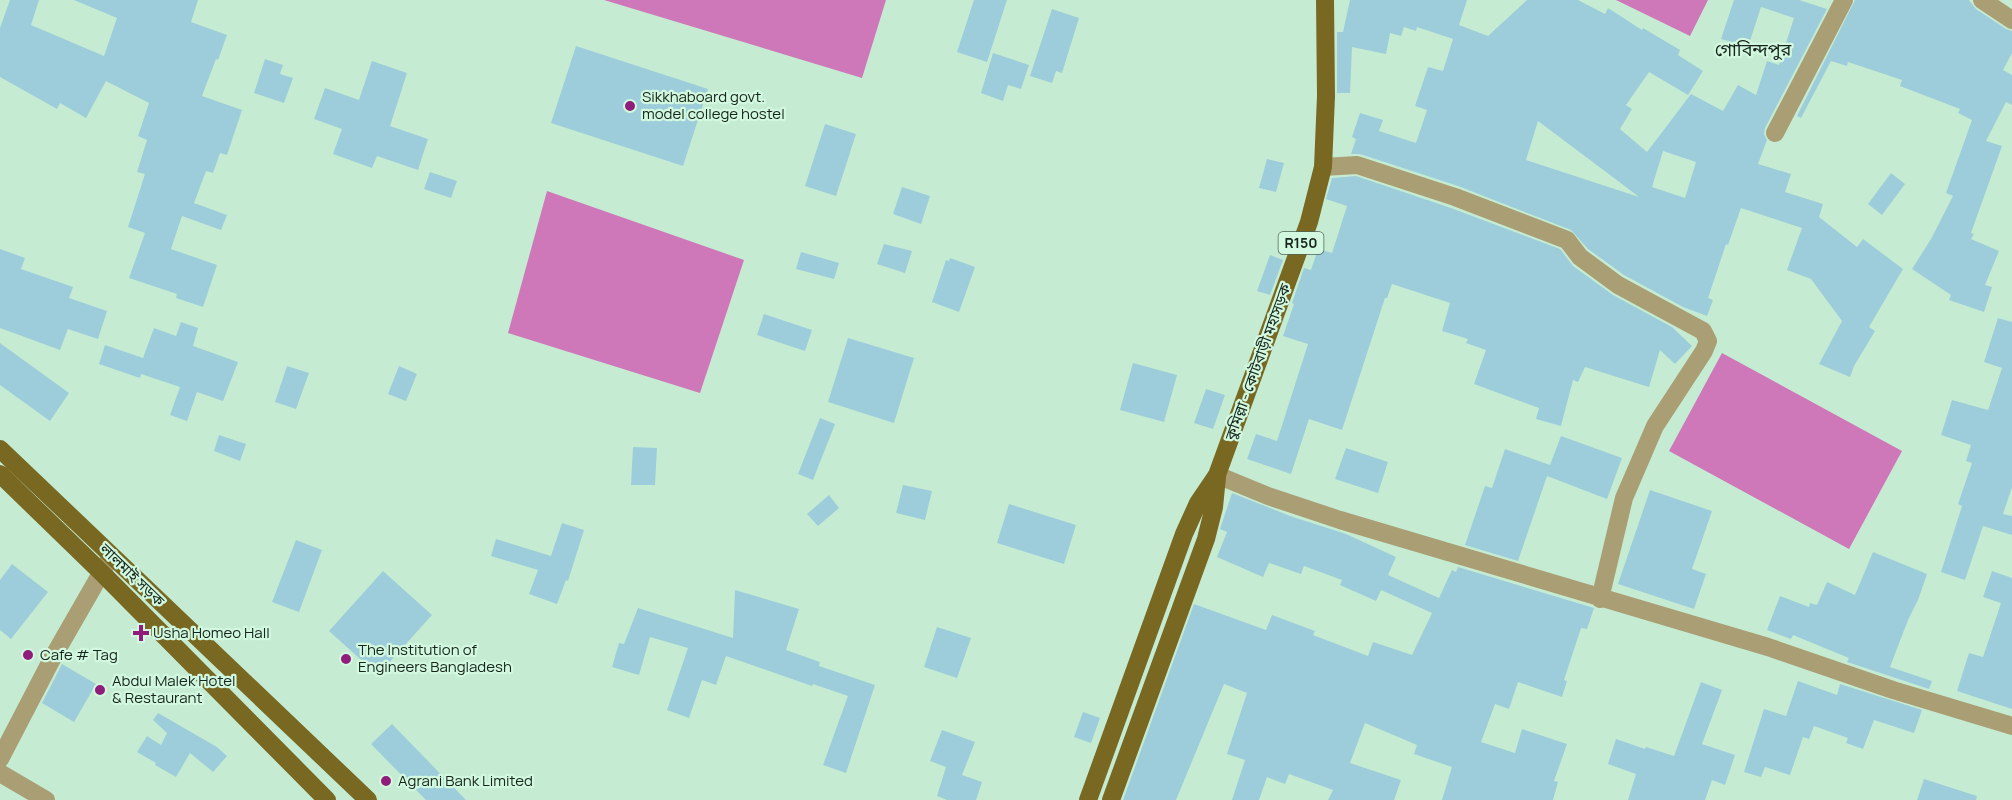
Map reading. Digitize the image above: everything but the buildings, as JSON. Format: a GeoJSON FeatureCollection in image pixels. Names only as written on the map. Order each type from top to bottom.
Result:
{"type":"FeatureCollection","features":[{"type":"Feature","properties":{"kind":"main road","name":"কুমিল্লা - কোটবাড়ী মহাসড়ক"},"geometry":{"type":"LineString","coordinates":[[1088,800],[1184,534],[1198,503],[1217,475],[1309,222],[1323,167],[1326,96],[1325,0]]}},
{"type":"Feature","properties":{"kind":"main road","name":"লালমাই সড়ক"},"geometry":{"type":"LineString","coordinates":[[0,449],[368,800]]}},
{"type":"Feature","properties":{"kind":"main road","name":"লালমাই সড়ক"},"geometry":{"type":"LineString","coordinates":[[0,474],[102,573],[327,800]]}},
{"type":"Feature","properties":{"kind":"main road","name":"কুমিল্লা - কোটবাড়ী মহাসড়ক"},"geometry":{"type":"LineString","coordinates":[[1112,800],[1206,539],[1214,507],[1217,475]]}},
{"type":"Feature","properties":{"kind":"street"},"geometry":{"type":"LineString","coordinates":[[1775,133],[1844,0]]}},
{"type":"Feature","properties":{"kind":"street"},"geometry":{"type":"LineString","coordinates":[[1982,0],[2012,20]]}},
{"type":"Feature","properties":{"kind":"street"},"geometry":{"type":"LineString","coordinates":[[1323,167],[1357,165],[1455,197],[1567,240],[1580,257],[1618,285],[1703,331],[1708,341],[1704,351],[1655,426],[1624,498],[1600,599]]}},
{"type":"Feature","properties":{"kind":"street"},"geometry":{"type":"LineString","coordinates":[[1217,475],[1268,496],[1340,520],[1768,647],[1893,690],[2012,726]]}},
{"type":"Feature","properties":{"kind":"street"},"geometry":{"type":"LineString","coordinates":[[0,759],[53,657],[111,556]]}},
{"type":"Feature","properties":{"kind":"street"},"geometry":{"type":"LineString","coordinates":[[0,773],[46,800]]}},
{"type":"Feature","properties":{"kind":"shaded area"},"geometry":{"type":"Polygon","coordinates":[[[604,0],[886,0],[862,78],[604,0]]]}},
{"type":"Feature","properties":{"kind":"shaded area"},"geometry":{"type":"Polygon","coordinates":[[[1616,0],[1708,0],[1690,36],[1616,0]]]}},
{"type":"Feature","properties":{"kind":"shaded area"},"geometry":{"type":"Polygon","coordinates":[[[547,191],[744,260],[700,393],[508,333],[547,191]]]}},
{"type":"Feature","properties":{"kind":"shaded area"},"geometry":{"type":"Polygon","coordinates":[[[1722,353],[1902,451],[1849,549],[1669,451],[1722,353]]]}},
{"type":"Feature","properties":{"kind":"place","name":"Sikkhaboard govt. model college hostel"},"geometry":{"type":"Point","coordinates":[630,106]}},
{"type":"Feature","properties":{"kind":"place","name":"Usha Homeo Hall"},"geometry":{"type":"Point","coordinates":[141,633]}},
{"type":"Feature","properties":{"kind":"place","name":"Cafe # Tag"},"geometry":{"type":"Point","coordinates":[28,655]}},
{"type":"Feature","properties":{"kind":"place","name":"The Institution of Engineers Bangladesh"},"geometry":{"type":"Point","coordinates":[346,659]}},
{"type":"Feature","properties":{"kind":"place","name":"Abdul Malek Hotel & Restaurant"},"geometry":{"type":"Point","coordinates":[100,690]}},
{"type":"Feature","properties":{"kind":"place","name":"Agrani Bank Limited"},"geometry":{"type":"Point","coordinates":[386,781]}},
{"type":"Feature","properties":{"kind":"district","name":"গোবিন্দপুর"},"geometry":{"type":"Point","coordinates":[1753,50]}}]}
